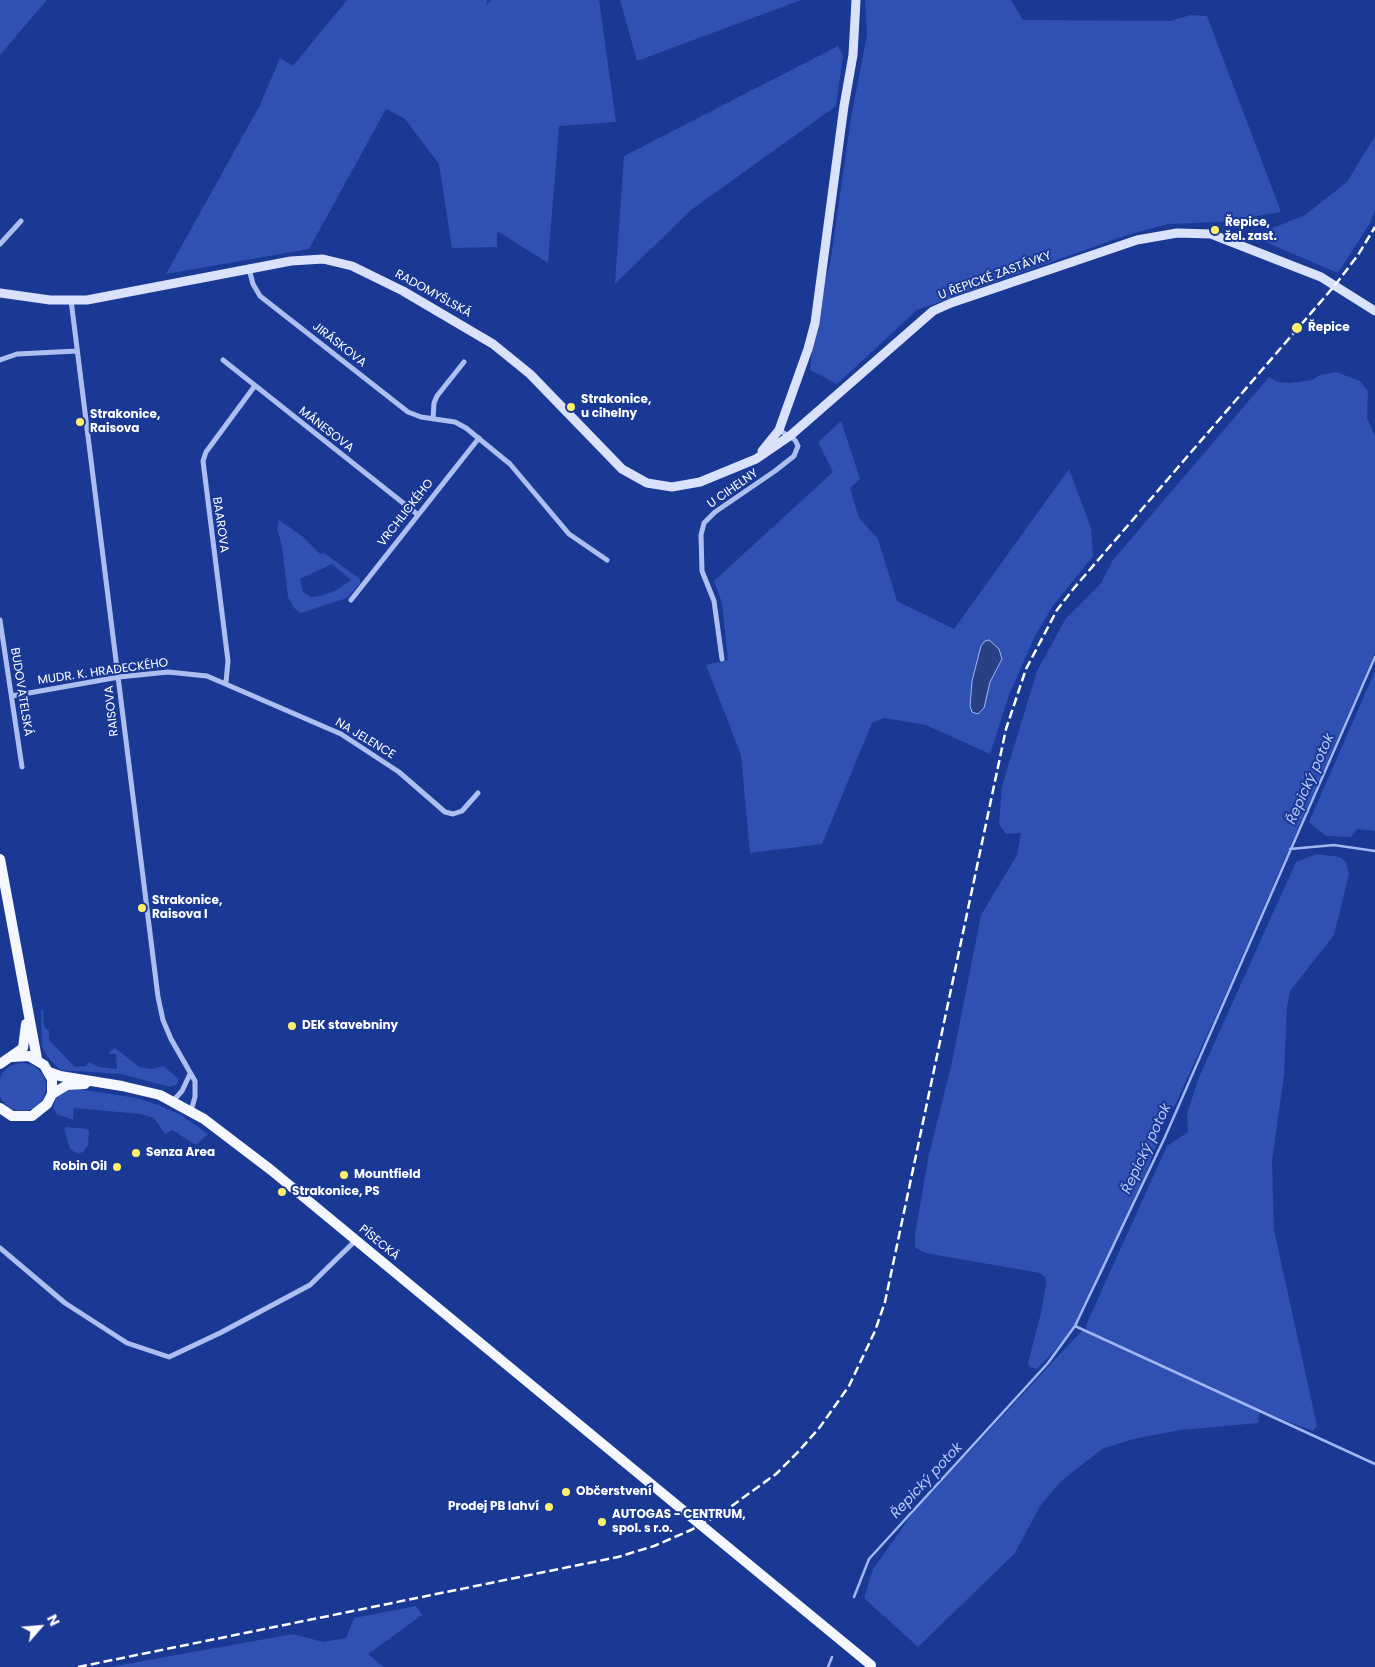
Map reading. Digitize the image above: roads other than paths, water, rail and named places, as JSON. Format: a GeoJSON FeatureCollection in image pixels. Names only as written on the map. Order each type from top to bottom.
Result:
{"type":"FeatureCollection","features":[{"type":"Feature","properties":{"kind":"main road"},"geometry":{"type":"LineString","coordinates":[[756,459],[779,430],[808,349],[815,323],[842,116],[853,56],[856,0]]}},
{"type":"Feature","properties":{"kind":"main road","name":"U ŘEPICKÉ ZASTÁVKY"},"geometry":{"type":"LineString","coordinates":[[791,435],[933,312],[951,302],[1159,234],[1211,234],[1321,276],[1375,311]]}},
{"type":"Feature","properties":{"kind":"main road","name":"RADOMYŠLSKÁ"},"geometry":{"type":"LineString","coordinates":[[0,293],[71,300],[128,293],[291,261],[312,259],[335,261],[352,266],[403,291],[494,344],[530,374],[622,469],[647,483],[672,487],[686,486],[756,459],[791,435]]}},
{"type":"Feature","properties":{"kind":"main road"},"geometry":{"type":"LineString","coordinates":[[0,859],[37,1059]]}},
{"type":"Feature","properties":{"kind":"main road"},"geometry":{"type":"LineString","coordinates":[[4,1060],[23,1048],[27,1008]]}},
{"type":"Feature","properties":{"kind":"main road"},"geometry":{"type":"LineString","coordinates":[[0,1108],[12,1116],[32,1116],[47,1104],[52,1094],[50,1072],[37,1059],[29,1056],[4,1060]]}},
{"type":"Feature","properties":{"kind":"main road","name":"PÍSECKÁ"},"geometry":{"type":"LineString","coordinates":[[50,1072],[60,1076],[140,1090],[173,1101],[191,1111],[247,1151],[352,1244],[622,1460],[872,1666]]}},
{"type":"Feature","properties":{"kind":"main road","name":"PÍSECKÁ"},"geometry":{"type":"LineString","coordinates":[[52,1094],[67,1085],[101,1083]]}},
{"type":"Feature","properties":{"kind":"street"},"geometry":{"type":"LineString","coordinates":[[0,244],[21,221]]}},
{"type":"Feature","properties":{"kind":"street","name":"JIRÁSKOVA"},"geometry":{"type":"LineString","coordinates":[[249,270],[252,284],[260,296],[408,412],[460,424],[478,438],[510,464],[569,534],[607,560]]}},
{"type":"Feature","properties":{"kind":"street","name":"RAISOVA"},"geometry":{"type":"LineString","coordinates":[[71,300],[158,997],[163,1020],[170,1039],[195,1081],[196,1089],[191,1111]]}},
{"type":"Feature","properties":{"kind":"street"},"geometry":{"type":"LineString","coordinates":[[0,360],[16,354],[77,351]]}},
{"type":"Feature","properties":{"kind":"street","name":"MÁNESOVA"},"geometry":{"type":"LineString","coordinates":[[223,360],[254,387],[417,514]]}},
{"type":"Feature","properties":{"kind":"street"},"geometry":{"type":"LineString","coordinates":[[433,419],[434,403],[437,396],[464,362]]}},
{"type":"Feature","properties":{"kind":"street","name":"BAAROVA"},"geometry":{"type":"LineString","coordinates":[[226,682],[228,661],[203,461],[206,452],[254,387]]}},
{"type":"Feature","properties":{"kind":"street"},"geometry":{"type":"LineString","coordinates":[[779,430],[784,434],[791,435]]}},
{"type":"Feature","properties":{"kind":"street","name":"U CIHELNY"},"geometry":{"type":"LineString","coordinates":[[722,659],[714,601],[702,571],[700,535],[704,523],[715,512],[776,471],[794,456],[798,446],[791,435]]}},
{"type":"Feature","properties":{"kind":"street","name":"VRCHLICKÉHO"},"geometry":{"type":"LineString","coordinates":[[351,600],[478,438]]}},
{"type":"Feature","properties":{"kind":"street","name":"BUDOVATELSKÁ"},"geometry":{"type":"LineString","coordinates":[[0,620],[22,767]]}},
{"type":"Feature","properties":{"kind":"street","name":"MUDR. K. HRADECKÉHO"},"geometry":{"type":"LineString","coordinates":[[12,696],[119,677],[180,672],[207,676],[226,682]]}},
{"type":"Feature","properties":{"kind":"street","name":"NA JELENCE"},"geometry":{"type":"LineString","coordinates":[[226,682],[341,734],[399,772],[445,812],[453,814],[462,811],[478,793]]}},
{"type":"Feature","properties":{"kind":"street"},"geometry":{"type":"LineString","coordinates":[[173,1101],[182,1091],[190,1074]]}},
{"type":"Feature","properties":{"kind":"street","name":"PÍSECKÁ"},"geometry":{"type":"LineString","coordinates":[[0,1248],[64,1303],[127,1343],[169,1357],[220,1333],[310,1284],[352,1244]]}},
{"type":"Feature","properties":{"kind":"waterway","name":"Řepický potok"},"geometry":{"type":"LineString","coordinates":[[854,1597],[869,1559],[1048,1363],[1075,1326],[1165,1137],[1375,657]]}},
{"type":"Feature","properties":{"kind":"waterway"},"geometry":{"type":"LineString","coordinates":[[1290,849],[1334,845],[1375,851]]}},
{"type":"Feature","properties":{"kind":"waterway"},"geometry":{"type":"LineString","coordinates":[[1075,1326],[1375,1464]]}},
{"type":"Feature","properties":{"kind":"waterway","name":"Řepický potok"},"geometry":{"type":"LineString","coordinates":[[828,1667],[832,1657]]}},
{"type":"Feature","properties":{"kind":"railway"},"geometry":{"type":"LineString","coordinates":[[78,1667],[618,1557],[654,1546],[691,1530],[722,1513],[776,1474],[798,1452],[820,1427],[849,1386],[875,1331],[885,1302],[1006,729],[1026,669],[1057,610],[1074,588],[1336,284],[1358,255],[1375,227]]}},
{"type":"Feature","properties":{"kind":"place","name":"Řepice, žel. zast."},"geometry":{"type":"Point","coordinates":[1215,230]}},
{"type":"Feature","properties":{"kind":"place","name":"Řepice"},"geometry":{"type":"Point","coordinates":[1297,328]}},
{"type":"Feature","properties":{"kind":"place","name":"Strakonice, u cihelny"},"geometry":{"type":"Point","coordinates":[571,407]}},
{"type":"Feature","properties":{"kind":"place","name":"Strakonice, Raisova"},"geometry":{"type":"Point","coordinates":[80,422]}},
{"type":"Feature","properties":{"kind":"place","name":"Strakonice, Raisova I"},"geometry":{"type":"Point","coordinates":[142,908]}},
{"type":"Feature","properties":{"kind":"place","name":"DEK stavebniny"},"geometry":{"type":"Point","coordinates":[292,1026]}},
{"type":"Feature","properties":{"kind":"place","name":"Senza Area"},"geometry":{"type":"Point","coordinates":[136,1153]}},
{"type":"Feature","properties":{"kind":"place","name":"Robin Oil"},"geometry":{"type":"Point","coordinates":[117,1167]}},
{"type":"Feature","properties":{"kind":"place","name":"Mountfield"},"geometry":{"type":"Point","coordinates":[344,1175]}},
{"type":"Feature","properties":{"kind":"place","name":"Strakonice, PS"},"geometry":{"type":"Point","coordinates":[282,1192]}},
{"type":"Feature","properties":{"kind":"place","name":"Občerstvení"},"geometry":{"type":"Point","coordinates":[566,1492]}},
{"type":"Feature","properties":{"kind":"place","name":"Prodej PB lahví"},"geometry":{"type":"Point","coordinates":[549,1507]}},
{"type":"Feature","properties":{"kind":"place","name":"AUTOGAS - CENTRUM, spol. s r.o."},"geometry":{"type":"Point","coordinates":[602,1522]}}]}
